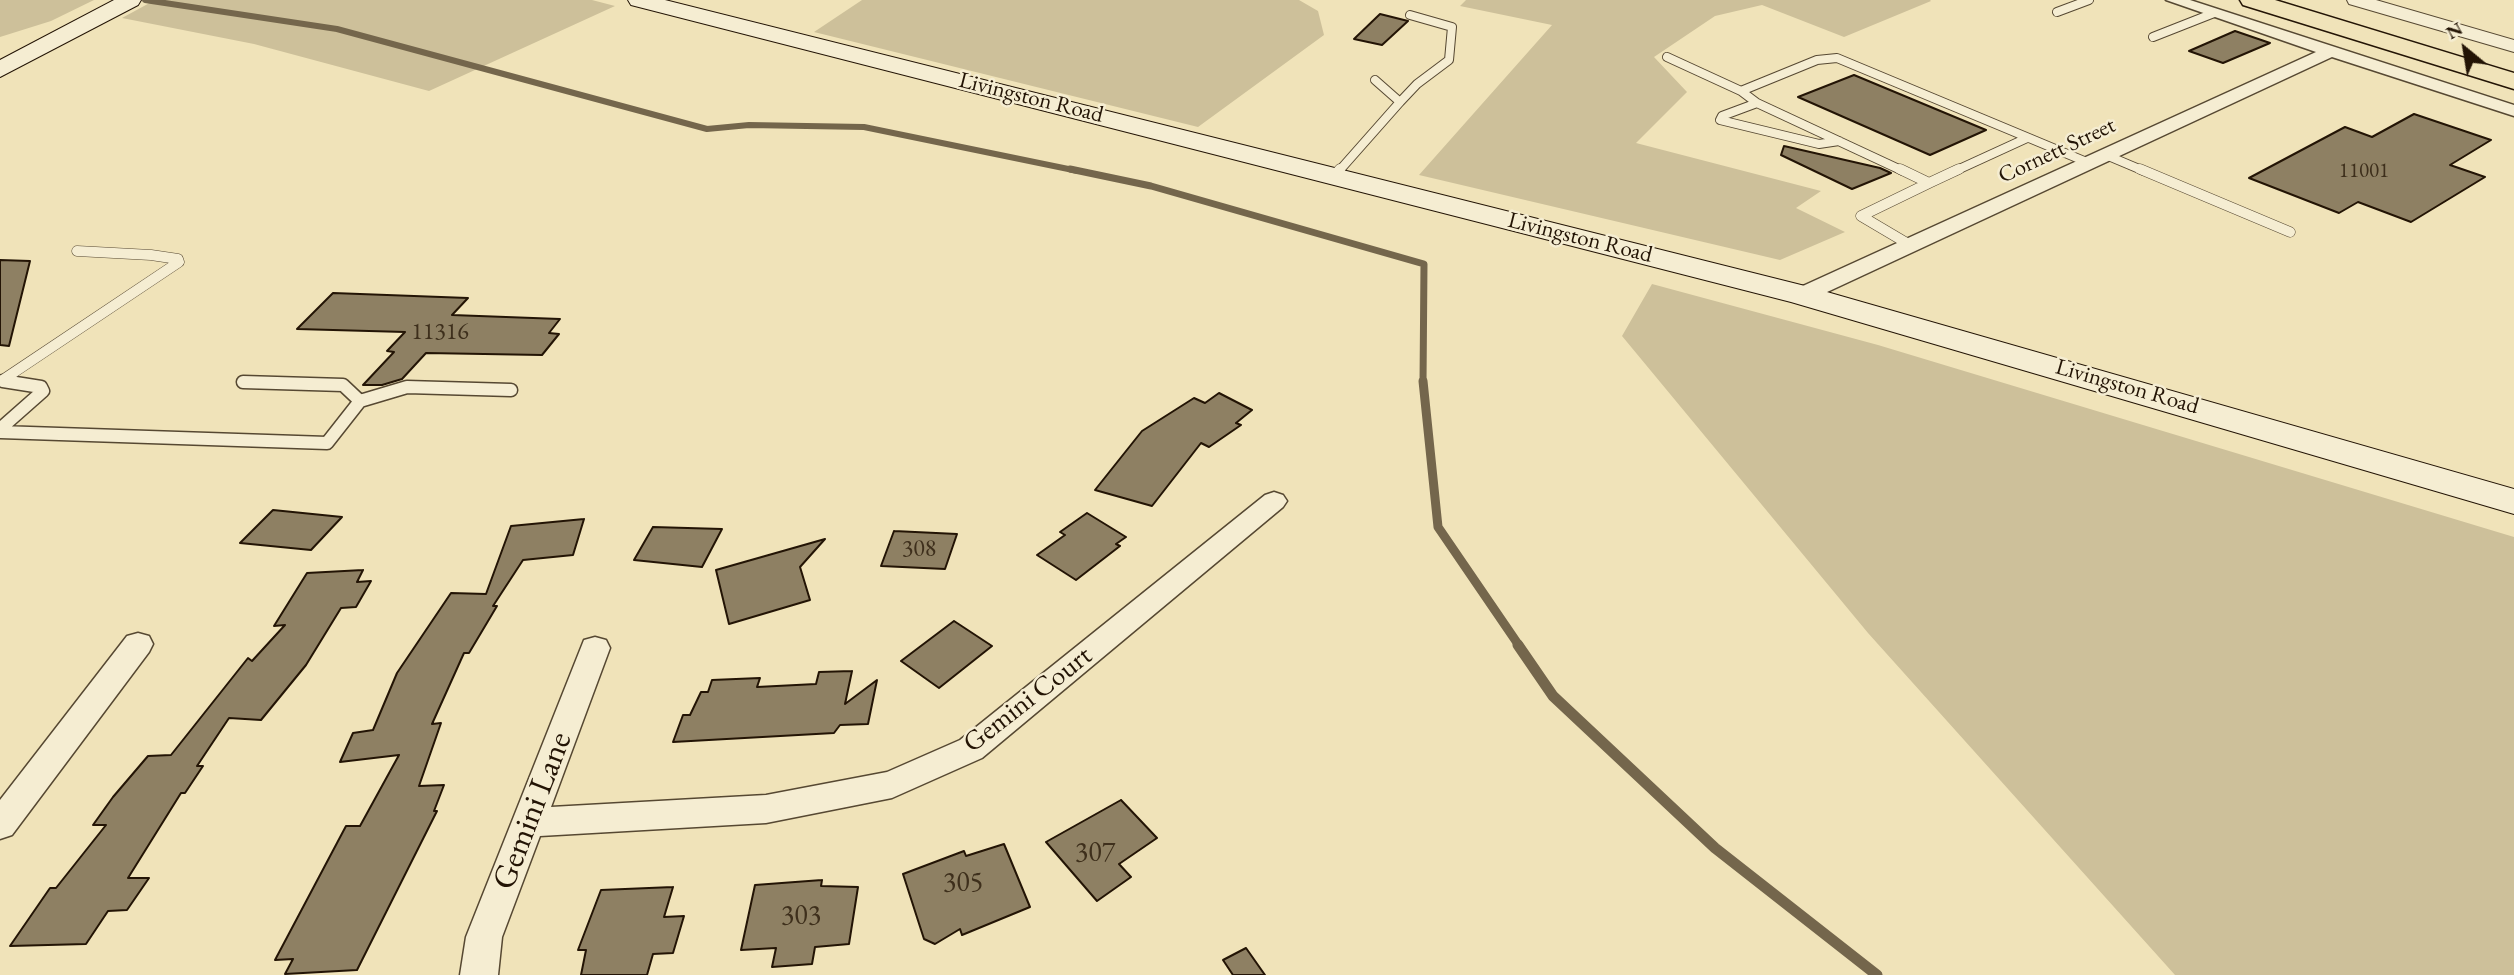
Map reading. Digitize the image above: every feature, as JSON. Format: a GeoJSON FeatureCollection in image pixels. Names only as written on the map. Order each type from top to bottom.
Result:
{"type":"FeatureCollection","features":[{"type":"Feature","properties":{"kind":"highway"},"geometry":{"type":"LineString","coordinates":[[2251,0],[2514,81]]}},
{"type":"Feature","properties":{"kind":"highway"},"geometry":{"type":"LineString","coordinates":[[2305,0],[2514,63]]}},
{"type":"Feature","properties":{"kind":"main road"},"geometry":{"type":"LineString","coordinates":[[0,70],[130,0]]}},
{"type":"Feature","properties":{"kind":"main road","name":"Livingston Road"},"geometry":{"type":"LineString","coordinates":[[639,0],[1802,295],[2514,502]]}},
{"type":"Feature","properties":{"kind":"street"},"geometry":{"type":"LineString","coordinates":[[2175,0],[2514,111]]}},
{"type":"Feature","properties":{"kind":"street"},"geometry":{"type":"LineString","coordinates":[[2356,0],[2514,46]]}},
{"type":"Feature","properties":{"kind":"street","name":"Cornett Street"},"geometry":{"type":"LineString","coordinates":[[1802,295],[2332,51]]}},
{"type":"Feature","properties":{"kind":"street","name":"Gemini Court"},"geometry":{"type":"LineString","coordinates":[[528,822],[766,809],[892,785],[971,749],[1274,500]]}},
{"type":"Feature","properties":{"kind":"street"},"geometry":{"type":"LineString","coordinates":[[0,825],[138,644]]}},
{"type":"Feature","properties":{"kind":"street","name":"Gemini Lane"},"geometry":{"type":"LineString","coordinates":[[479,975],[484,937],[595,649]]}},
{"type":"Feature","properties":{"kind":"lane"},"geometry":{"type":"LineString","coordinates":[[2057,12],[2089,0]]}},
{"type":"Feature","properties":{"kind":"lane"},"geometry":{"type":"LineString","coordinates":[[2153,37],[2214,13]]}},
{"type":"Feature","properties":{"kind":"lane"},"geometry":{"type":"LineString","coordinates":[[1335,175],[1417,84],[1448,60],[1452,27],[1410,15]]}},
{"type":"Feature","properties":{"kind":"lane"},"geometry":{"type":"LineString","coordinates":[[1667,57],[1741,91],[1757,103],[1929,183]]}},
{"type":"Feature","properties":{"kind":"lane"},"geometry":{"type":"LineString","coordinates":[[1741,91],[1817,60],[1837,58],[2017,131],[2027,138],[2098,159],[2290,232]]}},
{"type":"Feature","properties":{"kind":"lane"},"geometry":{"type":"LineString","coordinates":[[1375,80],[1401,102]]}},
{"type":"Feature","properties":{"kind":"lane"},"geometry":{"type":"LineString","coordinates":[[1757,103],[1720,120],[1819,144],[1839,141]]}},
{"type":"Feature","properties":{"kind":"lane"},"geometry":{"type":"LineString","coordinates":[[1910,245],[1861,216],[2027,138]]}},
{"type":"Feature","properties":{"kind":"lane"},"geometry":{"type":"LineString","coordinates":[[0,381],[179,262],[178,259],[151,255],[77,251]]}},
{"type":"Feature","properties":{"kind":"lane"},"geometry":{"type":"LineString","coordinates":[[0,381],[41,387],[43,391],[0,431]]}},
{"type":"Feature","properties":{"kind":"lane"},"geometry":{"type":"LineString","coordinates":[[243,382],[343,385],[360,401]]}},
{"type":"Feature","properties":{"kind":"lane"},"geometry":{"type":"LineString","coordinates":[[0,431],[327,443],[360,401],[407,387],[511,390]]}},
{"type":"Feature","properties":{"kind":"shaded area"},"geometry":{"type":"Polygon","coordinates":[[[0,0],[94,0],[51,21],[0,37],[0,0]]]}},
{"type":"Feature","properties":{"kind":"shaded area"},"geometry":{"type":"Polygon","coordinates":[[[155,0],[592,0],[615,6],[429,91],[254,44],[122,18],[155,0]]]}},
{"type":"Feature","properties":{"kind":"shaded area"},"geometry":{"type":"Polygon","coordinates":[[[862,0],[1299,0],[1318,11],[1324,35],[1198,127],[814,32],[862,0]]]}},
{"type":"Feature","properties":{"kind":"shaded area"},"geometry":{"type":"Polygon","coordinates":[[[1466,0],[1931,1],[1844,37],[1762,5],[1715,16],[1654,57],[1687,92],[1636,143],[1821,191],[1796,208],[1845,232],[1780,260],[1419,175],[1552,25],[1460,6],[1466,0]]]}},
{"type":"Feature","properties":{"kind":"shaded area"},"geometry":{"type":"Polygon","coordinates":[[[1652,284],[1878,345],[2514,537],[2514,975],[2175,975],[1868,633],[1622,336],[1652,284]]]}},
{"type":"Feature","properties":{"kind":"building"},"geometry":{"type":"Polygon","coordinates":[[[1380,14],[1408,21],[1382,45],[1354,39],[1380,14]]]}},
{"type":"Feature","properties":{"kind":"building"},"geometry":{"type":"Polygon","coordinates":[[[2235,31],[2270,43],[2223,63],[2189,51],[2235,31]]]}},
{"type":"Feature","properties":{"kind":"building"},"geometry":{"type":"Polygon","coordinates":[[[1854,75],[1986,130],[1930,155],[1798,97],[1854,75]]]}},
{"type":"Feature","properties":{"kind":"building"},"geometry":{"type":"Polygon","coordinates":[[[2414,114],[2491,140],[2450,165],[2485,177],[2411,222],[2358,202],[2339,213],[2249,178],[2345,127],[2372,137],[2414,114]]]}},
{"type":"Feature","properties":{"kind":"building"},"geometry":{"type":"Polygon","coordinates":[[[1784,146],[1880,168],[1891,173],[1852,189],[1781,155],[1784,146]]]}},
{"type":"Feature","properties":{"kind":"building"},"geometry":{"type":"Polygon","coordinates":[[[0,260],[30,261],[9,346],[0,345],[0,260]]]}},
{"type":"Feature","properties":{"kind":"building"},"geometry":{"type":"Polygon","coordinates":[[[333,293],[468,298],[452,315],[560,319],[549,333],[559,334],[542,355],[426,353],[402,379],[382,385],[363,385],[394,352],[387,351],[405,332],[297,329],[333,293]]]}},
{"type":"Feature","properties":{"kind":"building"},"geometry":{"type":"Polygon","coordinates":[[[1219,393],[1252,410],[1236,423],[1241,425],[1209,447],[1201,443],[1152,506],[1095,490],[1142,431],[1194,398],[1205,403],[1219,393]]]}},
{"type":"Feature","properties":{"kind":"building"},"geometry":{"type":"Polygon","coordinates":[[[273,510],[342,517],[311,550],[240,543],[273,510]]]}},
{"type":"Feature","properties":{"kind":"building"},"geometry":{"type":"Polygon","coordinates":[[[1087,513],[1126,537],[1116,544],[1120,546],[1076,580],[1037,555],[1065,535],[1060,532],[1087,513]]]}},
{"type":"Feature","properties":{"kind":"building"},"geometry":{"type":"Polygon","coordinates":[[[584,519],[573,555],[523,560],[493,606],[497,606],[469,653],[464,653],[432,724],[441,723],[419,786],[444,785],[434,811],[437,811],[357,970],[285,974],[293,959],[275,960],[346,826],[360,826],[399,755],[340,762],[353,733],[373,730],[397,673],[451,593],[486,594],[511,526],[584,519]]]}},
{"type":"Feature","properties":{"kind":"building"},"geometry":{"type":"Polygon","coordinates":[[[653,527],[722,529],[702,567],[634,560],[653,527]]]}},
{"type":"Feature","properties":{"kind":"building"},"geometry":{"type":"Polygon","coordinates":[[[894,531],[957,534],[945,569],[881,566],[894,531]]]}},
{"type":"Feature","properties":{"kind":"building"},"geometry":{"type":"Polygon","coordinates":[[[825,539],[800,567],[810,600],[729,624],[716,570],[825,539]]]}},
{"type":"Feature","properties":{"kind":"building"},"geometry":{"type":"Polygon","coordinates":[[[363,570],[357,582],[371,581],[356,607],[341,608],[306,665],[261,720],[229,718],[197,766],[203,766],[185,793],[181,793],[128,878],[149,878],[127,910],[108,911],[86,944],[10,946],[50,888],[56,888],[106,825],[93,825],[148,756],[171,755],[248,658],[252,661],[285,625],[274,626],[307,573],[363,570]]]}},
{"type":"Feature","properties":{"kind":"building"},"geometry":{"type":"Polygon","coordinates":[[[954,621],[992,646],[939,688],[901,661],[954,621]]]}},
{"type":"Feature","properties":{"kind":"building"},"geometry":{"type":"Polygon","coordinates":[[[852,671],[845,704],[877,680],[868,724],[840,725],[834,733],[673,742],[683,715],[690,715],[701,692],[708,692],[712,680],[760,678],[757,687],[816,684],[819,672],[852,671]]]}},
{"type":"Feature","properties":{"kind":"building"},"geometry":{"type":"Polygon","coordinates":[[[1121,800],[1157,838],[1119,864],[1131,877],[1097,901],[1046,842],[1121,800]]]}},
{"type":"Feature","properties":{"kind":"building"},"geometry":{"type":"Polygon","coordinates":[[[1004,844],[1030,907],[962,935],[960,929],[935,944],[924,939],[903,874],[964,851],[966,856],[1004,844]]]}},
{"type":"Feature","properties":{"kind":"building"},"geometry":{"type":"Polygon","coordinates":[[[822,880],[821,886],[858,887],[849,944],[815,947],[812,964],[772,967],[776,948],[741,950],[755,885],[822,880]]]}},
{"type":"Feature","properties":{"kind":"building"},"geometry":{"type":"Polygon","coordinates":[[[673,887],[664,917],[684,916],[673,953],[653,954],[647,975],[581,975],[586,950],[578,950],[601,890],[673,887]]]}},
{"type":"Feature","properties":{"kind":"building"},"geometry":{"type":"Polygon","coordinates":[[[1246,948],[1265,975],[1233,975],[1223,960],[1246,948]]]}},
{"type":"Feature","properties":{"kind":"waterway"},"geometry":{"type":"LineString","coordinates":[[145,0],[337,29],[707,129],[749,125],[864,127],[1078,171]]}},
{"type":"Feature","properties":{"kind":"waterway"},"geometry":{"type":"LineString","coordinates":[[1070,169],[1151,186],[1424,264],[1423,381]]}},
{"type":"Feature","properties":{"kind":"waterway"},"geometry":{"type":"LineString","coordinates":[[1423,381],[1438,527],[1520,647]]}},
{"type":"Feature","properties":{"kind":"waterway"},"geometry":{"type":"LineString","coordinates":[[1518,645],[1553,696],[1715,848],[1877,975]]}}]}
